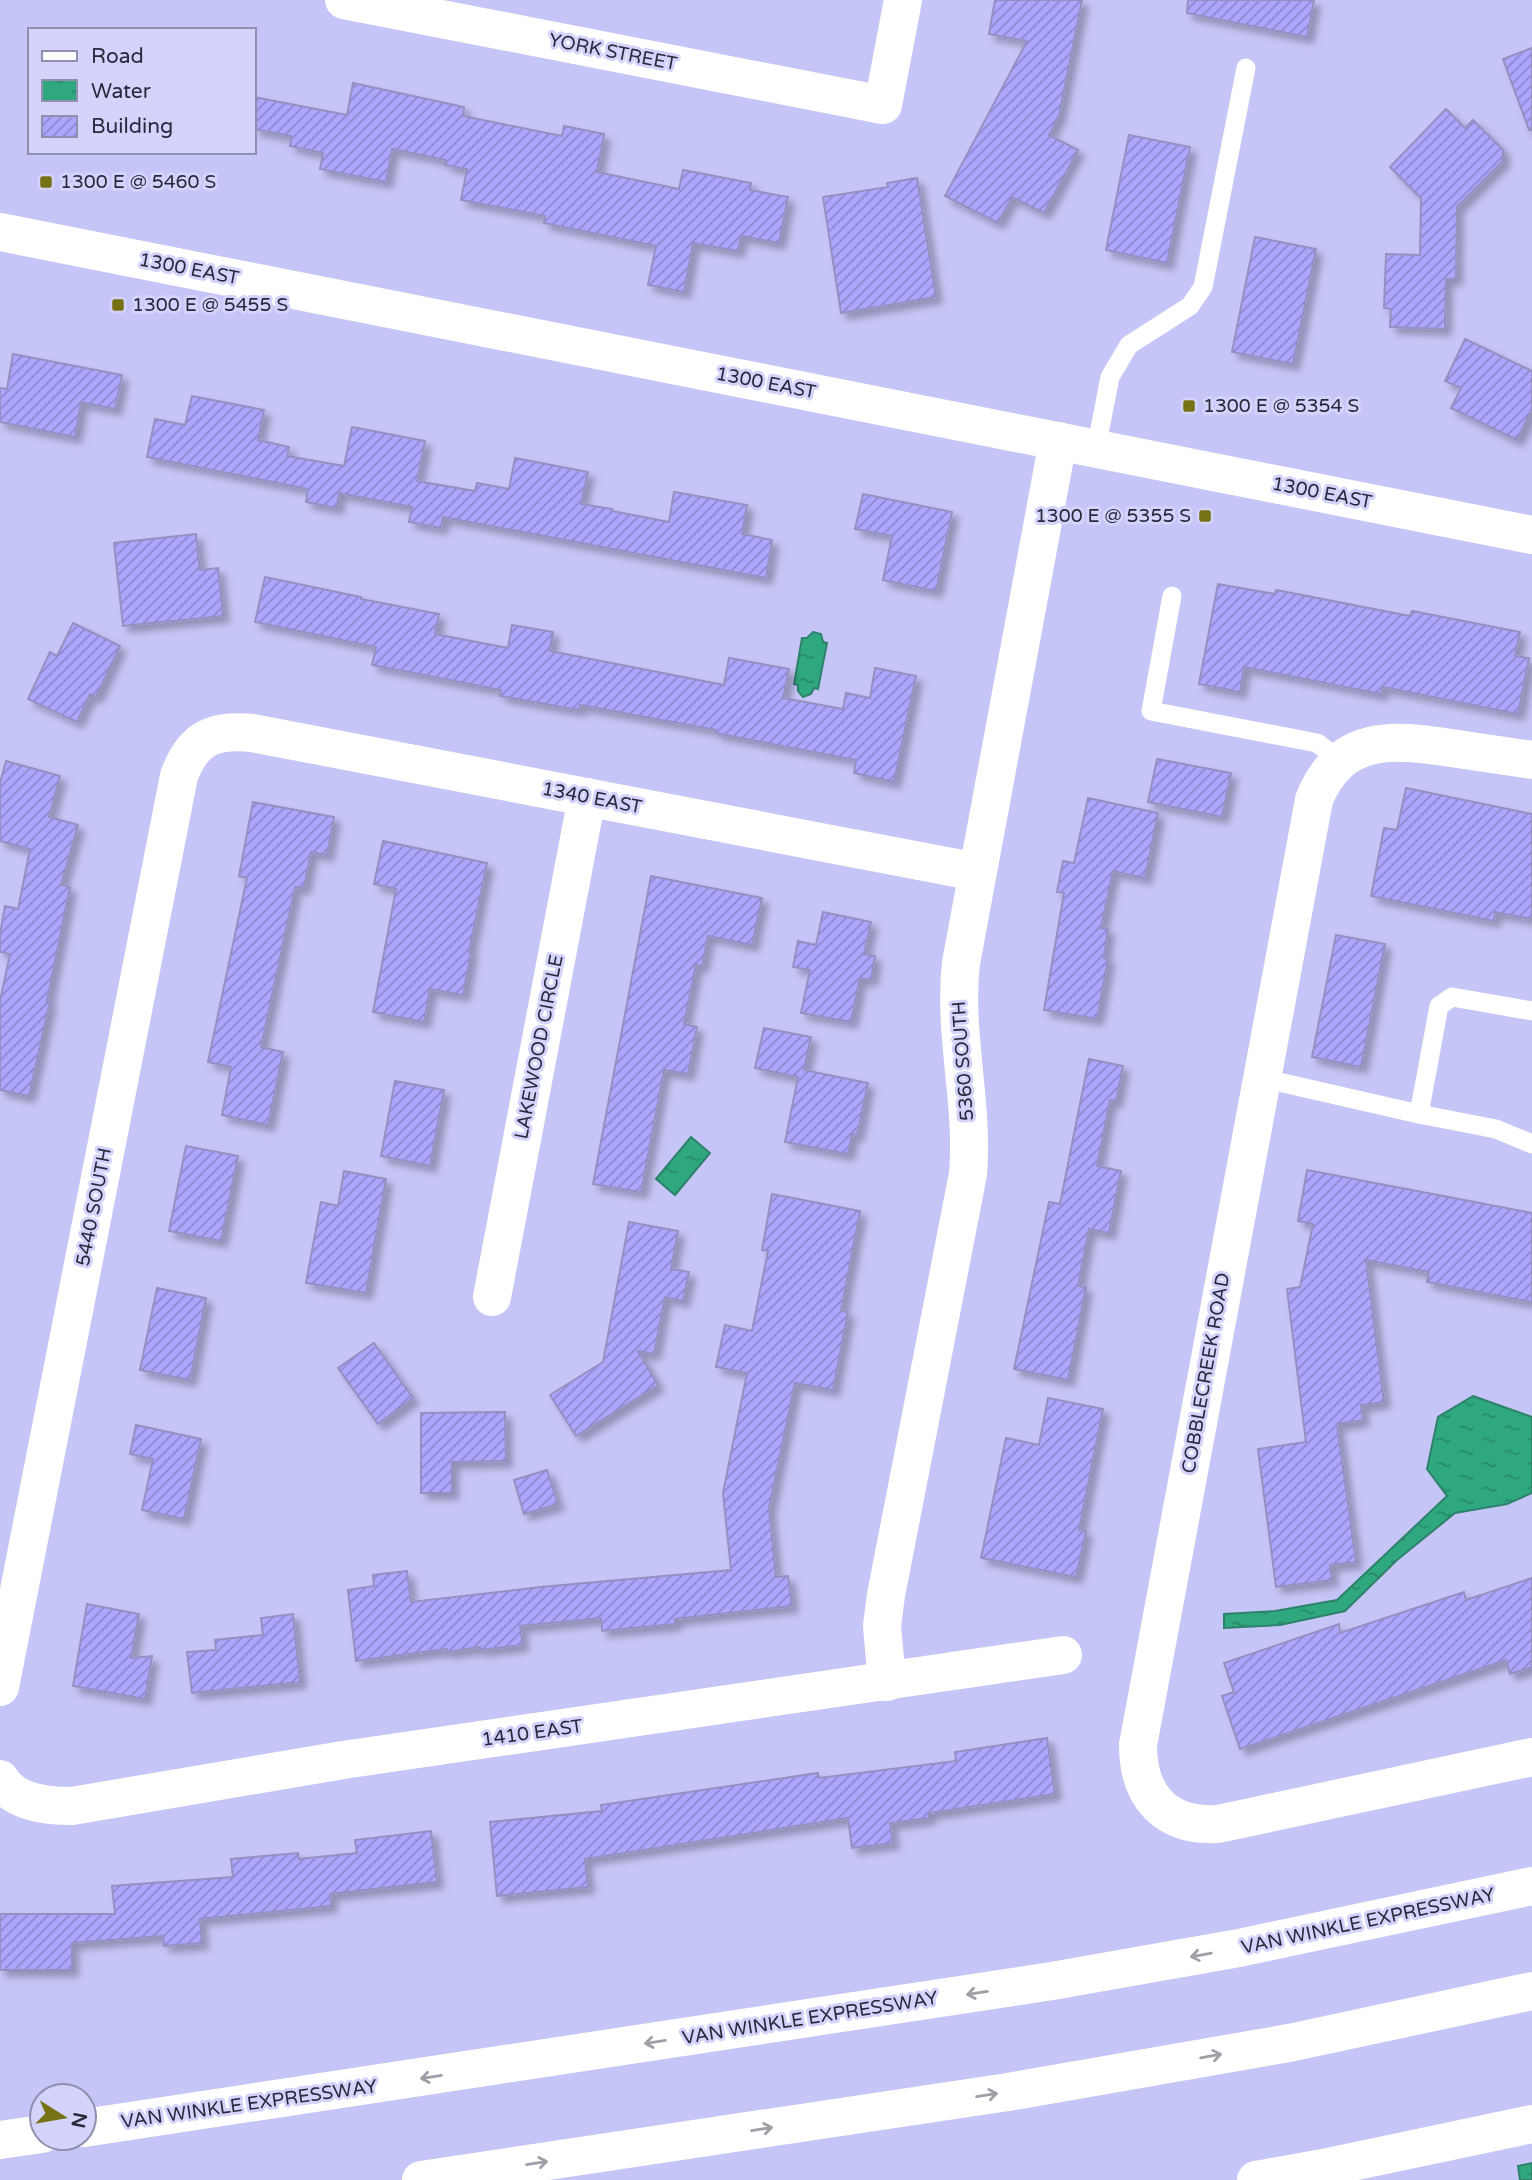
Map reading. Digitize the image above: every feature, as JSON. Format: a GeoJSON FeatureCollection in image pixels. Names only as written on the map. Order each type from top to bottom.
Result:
{"type":"FeatureCollection","features":[{"type":"Feature","properties":{"kind":"street","name":"YORK STREET"},"geometry":{"type":"LineString","coordinates":[[344,0],[459,11],[883,105],[903,0]]}},
{"type":"Feature","properties":{"kind":"street","name":"1300 EAST"},"geometry":{"type":"LineString","coordinates":[[0,232],[1532,535]]}},
{"type":"Feature","properties":{"kind":"street","name":"5360 SOUTH"},"geometry":{"type":"LineString","coordinates":[[887,1682],[882,1642],[883,1610],[968,1174],[969,1131],[957,1005],[961,963],[1058,441]]}},
{"type":"Feature","properties":{"kind":"street","name":"1340 EAST"},"geometry":{"type":"LineString","coordinates":[[207,737],[222,733],[252,733],[978,872]]}},
{"type":"Feature","properties":{"kind":"street","name":"5440 SOUTH"},"geometry":{"type":"LineString","coordinates":[[0,1687],[179,776],[194,747],[207,737]]}},
{"type":"Feature","properties":{"kind":"street","name":"COBBLECREEK ROAD"},"geometry":{"type":"LineString","coordinates":[[1532,760],[1395,741],[1366,746],[1340,760],[1325,778],[1314,800],[1138,1745],[1138,1761],[1145,1787],[1159,1806],[1180,1820],[1218,1824],[1532,1757]]}},
{"type":"Feature","properties":{"kind":"street","name":"LAKEWOOD CIRCLE"},"geometry":{"type":"LineString","coordinates":[[492,1297],[587,797]]}},
{"type":"Feature","properties":{"kind":"street","name":"1410 EAST"},"geometry":{"type":"LineString","coordinates":[[2,1784],[37,1803],[72,1806],[356,1758],[1063,1655]]}},
{"type":"Feature","properties":{"kind":"street","name":"VAN WINKLE EXPRESSWAY"},"geometry":{"type":"LineString","coordinates":[[98,2126],[1052,1981],[1239,1948],[1532,1886]]}},
{"type":"Feature","properties":{"kind":"street"},"geometry":{"type":"LineString","coordinates":[[421,2180],[1008,2092],[1289,2043],[1532,1991]]}},
{"type":"Feature","properties":{"kind":"street"},"geometry":{"type":"LineString","coordinates":[[1256,2180],[1322,2174],[1532,2124]]}},
{"type":"Feature","properties":{"kind":"street"},"geometry":{"type":"LineString","coordinates":[[0,2140],[28,2136]]}},
{"type":"Feature","properties":{"kind":"lane"},"geometry":{"type":"LineString","coordinates":[[1096,449],[1110,377],[1129,345],[1190,306],[1203,287],[1246,68]]}},
{"type":"Feature","properties":{"kind":"lane"},"geometry":{"type":"LineString","coordinates":[[1172,596],[1150,710],[1317,743],[1340,760]]}},
{"type":"Feature","properties":{"kind":"lane"},"geometry":{"type":"LineString","coordinates":[[1419,1114],[1439,1006],[1452,998],[1532,1011]]}},
{"type":"Feature","properties":{"kind":"lane"},"geometry":{"type":"LineString","coordinates":[[1261,1078],[1496,1129],[1532,1144]]}},
{"type":"Feature","properties":{"kind":"water"},"geometry":{"type":"Polygon","coordinates":[[[813,632],[821,634],[823,642],[827,643],[818,689],[814,688],[811,694],[803,697],[798,691],[798,685],[794,684],[802,638],[807,638],[813,632]]]}},
{"type":"Feature","properties":{"kind":"water"},"geometry":{"type":"Polygon","coordinates":[[[691,1137],[710,1153],[675,1195],[656,1179],[691,1137]]]}},
{"type":"Feature","properties":{"kind":"water"},"geometry":{"type":"Polygon","coordinates":[[[1473,1396],[1532,1417],[1532,1493],[1507,1504],[1455,1513],[1397,1560],[1345,1611],[1280,1625],[1224,1628],[1224,1614],[1275,1611],[1337,1600],[1447,1496],[1427,1469],[1438,1417],[1473,1396]]]}},
{"type":"Feature","properties":{"kind":"water"},"geometry":{"type":"Polygon","coordinates":[[[1532,2163],[1532,2180],[1520,2180],[1518,2166],[1532,2163]]]}},
{"type":"Feature","properties":{"kind":"building"},"geometry":{"type":"Polygon","coordinates":[[[995,0],[1082,0],[1059,116],[1049,135],[1078,150],[1044,213],[1012,197],[998,223],[945,196],[1027,41],[989,34],[995,0]]]}},
{"type":"Feature","properties":{"kind":"building"},"geometry":{"type":"Polygon","coordinates":[[[1188,0],[1314,0],[1307,37],[1187,13],[1188,0]]]}},
{"type":"Feature","properties":{"kind":"building"},"geometry":{"type":"Polygon","coordinates":[[[1532,48],[1532,130],[1529,130],[1503,59],[1532,48]]]}},
{"type":"Feature","properties":{"kind":"building"},"geometry":{"type":"Polygon","coordinates":[[[353,83],[464,107],[463,116],[562,136],[564,126],[604,134],[597,172],[679,189],[683,170],[751,183],[750,190],[788,197],[779,243],[741,236],[738,251],[693,243],[684,292],[648,285],[656,246],[544,223],[545,216],[461,200],[467,169],[445,165],[446,160],[392,149],[386,182],[320,169],[323,153],[290,146],[291,136],[256,129],[256,97],[347,115],[353,83]]]}},
{"type":"Feature","properties":{"kind":"building"},"geometry":{"type":"Polygon","coordinates":[[[1446,109],[1465,128],[1473,120],[1503,150],[1503,161],[1457,207],[1456,279],[1446,279],[1445,329],[1390,327],[1391,309],[1384,308],[1386,254],[1420,255],[1421,198],[1390,167],[1446,109]]]}},
{"type":"Feature","properties":{"kind":"building"},"geometry":{"type":"Polygon","coordinates":[[[1129,135],[1190,147],[1167,263],[1106,250],[1129,135]]]}},
{"type":"Feature","properties":{"kind":"building"},"geometry":{"type":"Polygon","coordinates":[[[917,178],[936,297],[841,313],[823,197],[888,187],[887,183],[917,178]]]}},
{"type":"Feature","properties":{"kind":"building"},"geometry":{"type":"Polygon","coordinates":[[[1255,237],[1316,249],[1293,364],[1232,352],[1255,237]]]}},
{"type":"Feature","properties":{"kind":"building"},"geometry":{"type":"Polygon","coordinates":[[[1465,339],[1532,371],[1532,408],[1517,440],[1451,408],[1461,388],[1445,381],[1465,339]]]}},
{"type":"Feature","properties":{"kind":"building"},"geometry":{"type":"Polygon","coordinates":[[[13,354],[122,375],[115,409],[81,402],[75,437],[0,422],[0,388],[7,389],[13,354]]]}},
{"type":"Feature","properties":{"kind":"building"},"geometry":{"type":"Polygon","coordinates":[[[192,396],[264,410],[258,440],[289,447],[287,456],[344,466],[352,427],[425,441],[417,481],[475,491],[477,483],[509,489],[515,458],[588,472],[581,504],[612,511],[669,522],[674,492],[747,505],[742,534],[772,540],[766,578],[443,517],[441,528],[409,522],[412,507],[339,493],[337,508],[306,502],[308,489],[147,457],[155,419],[185,425],[192,396]]]}},
{"type":"Feature","properties":{"kind":"building"},"geometry":{"type":"Polygon","coordinates":[[[863,494],[952,512],[936,591],[883,580],[892,536],[855,529],[863,494]]]}},
{"type":"Feature","properties":{"kind":"building"},"geometry":{"type":"Polygon","coordinates":[[[196,534],[200,570],[218,568],[223,616],[123,626],[114,543],[196,534]]]}},
{"type":"Feature","properties":{"kind":"building"},"geometry":{"type":"Polygon","coordinates":[[[265,577],[439,614],[435,634],[508,648],[512,625],[553,632],[550,651],[724,685],[729,658],[789,669],[783,698],[843,709],[846,693],[870,698],[875,668],[916,676],[894,782],[854,773],[856,760],[580,705],[579,710],[500,696],[501,690],[372,665],[376,647],[255,622],[265,577]]]}},
{"type":"Feature","properties":{"kind":"building"},"geometry":{"type":"Polygon","coordinates":[[[1218,584],[1275,594],[1276,590],[1410,616],[1412,611],[1520,632],[1515,656],[1529,658],[1518,714],[1383,687],[1381,694],[1244,667],[1240,692],[1199,684],[1218,584]]]}},
{"type":"Feature","properties":{"kind":"building"},"geometry":{"type":"Polygon","coordinates":[[[73,623],[120,646],[96,697],[90,694],[77,722],[28,699],[50,652],[57,656],[73,623]]]}},
{"type":"Feature","properties":{"kind":"building"},"geometry":{"type":"Polygon","coordinates":[[[1157,759],[1231,773],[1222,817],[1148,802],[1157,759]]]}},
{"type":"Feature","properties":{"kind":"building"},"geometry":{"type":"Polygon","coordinates":[[[6,761],[60,776],[49,817],[78,825],[61,885],[70,887],[47,1001],[50,1001],[29,1096],[0,1090],[0,1001],[10,954],[0,952],[0,934],[5,906],[18,909],[30,849],[0,841],[0,783],[6,761]]]}},
{"type":"Feature","properties":{"kind":"building"},"geometry":{"type":"Polygon","coordinates":[[[1406,788],[1532,814],[1532,919],[1495,912],[1494,921],[1371,896],[1384,828],[1397,830],[1406,788]]]}},
{"type":"Feature","properties":{"kind":"building"},"geometry":{"type":"Polygon","coordinates":[[[1088,798],[1158,813],[1145,878],[1113,871],[1101,928],[1108,929],[1104,958],[1108,959],[1097,1019],[1044,1010],[1064,893],[1057,892],[1063,861],[1074,863],[1088,798]]]}},
{"type":"Feature","properties":{"kind":"building"},"geometry":{"type":"Polygon","coordinates":[[[253,802],[334,817],[327,855],[311,852],[304,888],[295,887],[261,1047],[283,1052],[268,1125],[222,1115],[231,1067],[208,1062],[247,878],[239,876],[253,802]]]}},
{"type":"Feature","properties":{"kind":"building"},"geometry":{"type":"Polygon","coordinates":[[[383,841],[487,863],[463,995],[430,989],[424,1022],[373,1012],[396,889],[374,884],[383,841]]]}},
{"type":"Feature","properties":{"kind":"building"},"geometry":{"type":"Polygon","coordinates":[[[651,876],[762,898],[752,945],[708,936],[702,966],[696,965],[684,1024],[697,1027],[688,1074],[664,1070],[641,1192],[593,1184],[651,876]]]}},
{"type":"Feature","properties":{"kind":"building"},"geometry":{"type":"Polygon","coordinates":[[[823,912],[871,922],[864,954],[875,956],[871,980],[860,978],[851,1022],[801,1013],[810,970],[793,967],[798,941],[816,945],[823,912]]]}},
{"type":"Feature","properties":{"kind":"building"},"geometry":{"type":"Polygon","coordinates":[[[1336,935],[1385,944],[1361,1067],[1312,1057],[1336,935]]]}},
{"type":"Feature","properties":{"kind":"building"},"geometry":{"type":"Polygon","coordinates":[[[764,1028],[811,1037],[804,1070],[868,1083],[857,1135],[852,1134],[848,1154],[785,1142],[798,1077],[755,1068],[764,1028]]]}},
{"type":"Feature","properties":{"kind":"building"},"geometry":{"type":"Polygon","coordinates":[[[1089,1059],[1123,1066],[1116,1101],[1110,1100],[1097,1166],[1121,1171],[1109,1233],[1089,1229],[1078,1286],[1086,1287],[1068,1380],[1014,1369],[1049,1202],[1060,1204],[1089,1059]]]}},
{"type":"Feature","properties":{"kind":"building"},"geometry":{"type":"Polygon","coordinates":[[[395,1081],[444,1090],[430,1166],[381,1156],[395,1081]]]}},
{"type":"Feature","properties":{"kind":"building"},"geometry":{"type":"Polygon","coordinates":[[[186,1146],[238,1156],[221,1241],[169,1231],[186,1146]]]}},
{"type":"Feature","properties":{"kind":"building"},"geometry":{"type":"Polygon","coordinates":[[[1307,1170],[1532,1213],[1532,1302],[1427,1282],[1429,1272],[1366,1260],[1384,1402],[1361,1405],[1363,1420],[1337,1424],[1356,1562],[1330,1565],[1332,1580],[1276,1587],[1258,1449],[1306,1442],[1287,1289],[1300,1287],[1313,1224],[1298,1221],[1307,1170]]]}},
{"type":"Feature","properties":{"kind":"building"},"geometry":{"type":"Polygon","coordinates":[[[344,1171],[386,1179],[366,1293],[306,1283],[321,1202],[338,1206],[344,1171]]]}},
{"type":"Feature","properties":{"kind":"building"},"geometry":{"type":"Polygon","coordinates":[[[772,1194],[860,1211],[841,1311],[848,1312],[833,1390],[795,1383],[769,1508],[776,1577],[788,1576],[792,1606],[675,1619],[675,1624],[602,1631],[601,1618],[520,1626],[523,1645],[447,1652],[447,1649],[356,1661],[348,1590],[374,1586],[373,1575],[407,1571],[411,1602],[731,1570],[723,1493],[747,1373],[716,1367],[725,1325],[752,1331],[768,1251],[762,1250],[772,1194]]]}},
{"type":"Feature","properties":{"kind":"building"},"geometry":{"type":"Polygon","coordinates":[[[629,1222],[678,1231],[671,1269],[689,1272],[683,1301],[665,1297],[654,1354],[638,1351],[658,1385],[576,1436],[550,1395],[603,1362],[629,1222]]]}},
{"type":"Feature","properties":{"kind":"building"},"geometry":{"type":"Polygon","coordinates":[[[157,1288],[206,1298],[190,1380],[140,1370],[157,1288]]]}},
{"type":"Feature","properties":{"kind":"building"},"geometry":{"type":"Polygon","coordinates":[[[374,1343],[413,1398],[378,1424],[338,1368],[374,1343]]]}},
{"type":"Feature","properties":{"kind":"building"},"geometry":{"type":"Polygon","coordinates":[[[1048,1398],[1103,1409],[1079,1530],[1086,1531],[1076,1577],[981,1558],[1006,1438],[1039,1445],[1048,1398]]]}},
{"type":"Feature","properties":{"kind":"building"},"geometry":{"type":"Polygon","coordinates":[[[505,1412],[506,1461],[452,1462],[452,1493],[421,1493],[421,1413],[505,1412]]]}},
{"type":"Feature","properties":{"kind":"building"},"geometry":{"type":"Polygon","coordinates":[[[136,1425],[201,1439],[184,1519],[142,1510],[153,1459],[130,1454],[136,1425]]]}},
{"type":"Feature","properties":{"kind":"building"},"geometry":{"type":"Polygon","coordinates":[[[547,1470],[558,1504],[524,1514],[514,1480],[547,1470]]]}},
{"type":"Feature","properties":{"kind":"building"},"geometry":{"type":"Polygon","coordinates":[[[1532,1578],[1532,1667],[1510,1674],[1506,1660],[1240,1749],[1222,1696],[1234,1692],[1224,1663],[1339,1624],[1340,1633],[1464,1592],[1466,1600],[1532,1578]]]}},
{"type":"Feature","properties":{"kind":"building"},"geometry":{"type":"Polygon","coordinates":[[[87,1604],[139,1614],[131,1658],[152,1656],[145,1699],[73,1686],[87,1604]]]}},
{"type":"Feature","properties":{"kind":"building"},"geometry":{"type":"Polygon","coordinates":[[[293,1614],[300,1682],[192,1693],[187,1652],[216,1650],[215,1640],[263,1635],[261,1618],[293,1614]]]}},
{"type":"Feature","properties":{"kind":"building"},"geometry":{"type":"Polygon","coordinates":[[[1047,1738],[1055,1794],[929,1813],[929,1818],[890,1823],[893,1843],[852,1848],[848,1818],[585,1859],[588,1887],[497,1896],[490,1822],[602,1811],[601,1805],[818,1773],[819,1778],[956,1761],[955,1752],[1047,1738]]]}},
{"type":"Feature","properties":{"kind":"building"},"geometry":{"type":"Polygon","coordinates":[[[431,1831],[437,1882],[330,1894],[331,1906],[200,1919],[202,1943],[164,1946],[163,1936],[72,1943],[72,1970],[0,1970],[0,1914],[115,1914],[112,1886],[233,1877],[231,1859],[298,1853],[299,1859],[357,1853],[355,1840],[431,1831]]]}},
{"type":"Feature","properties":{"kind":"place","name":"1300 E @ 5460 S"},"geometry":{"type":"Point","coordinates":[46,182]}},
{"type":"Feature","properties":{"kind":"place","name":"1300 E @ 5455 S"},"geometry":{"type":"Point","coordinates":[118,305]}},
{"type":"Feature","properties":{"kind":"place","name":"1300 E @ 5354 S"},"geometry":{"type":"Point","coordinates":[1189,406]}},
{"type":"Feature","properties":{"kind":"place","name":"1300 E @ 5355 S"},"geometry":{"type":"Point","coordinates":[1205,516]}}]}
